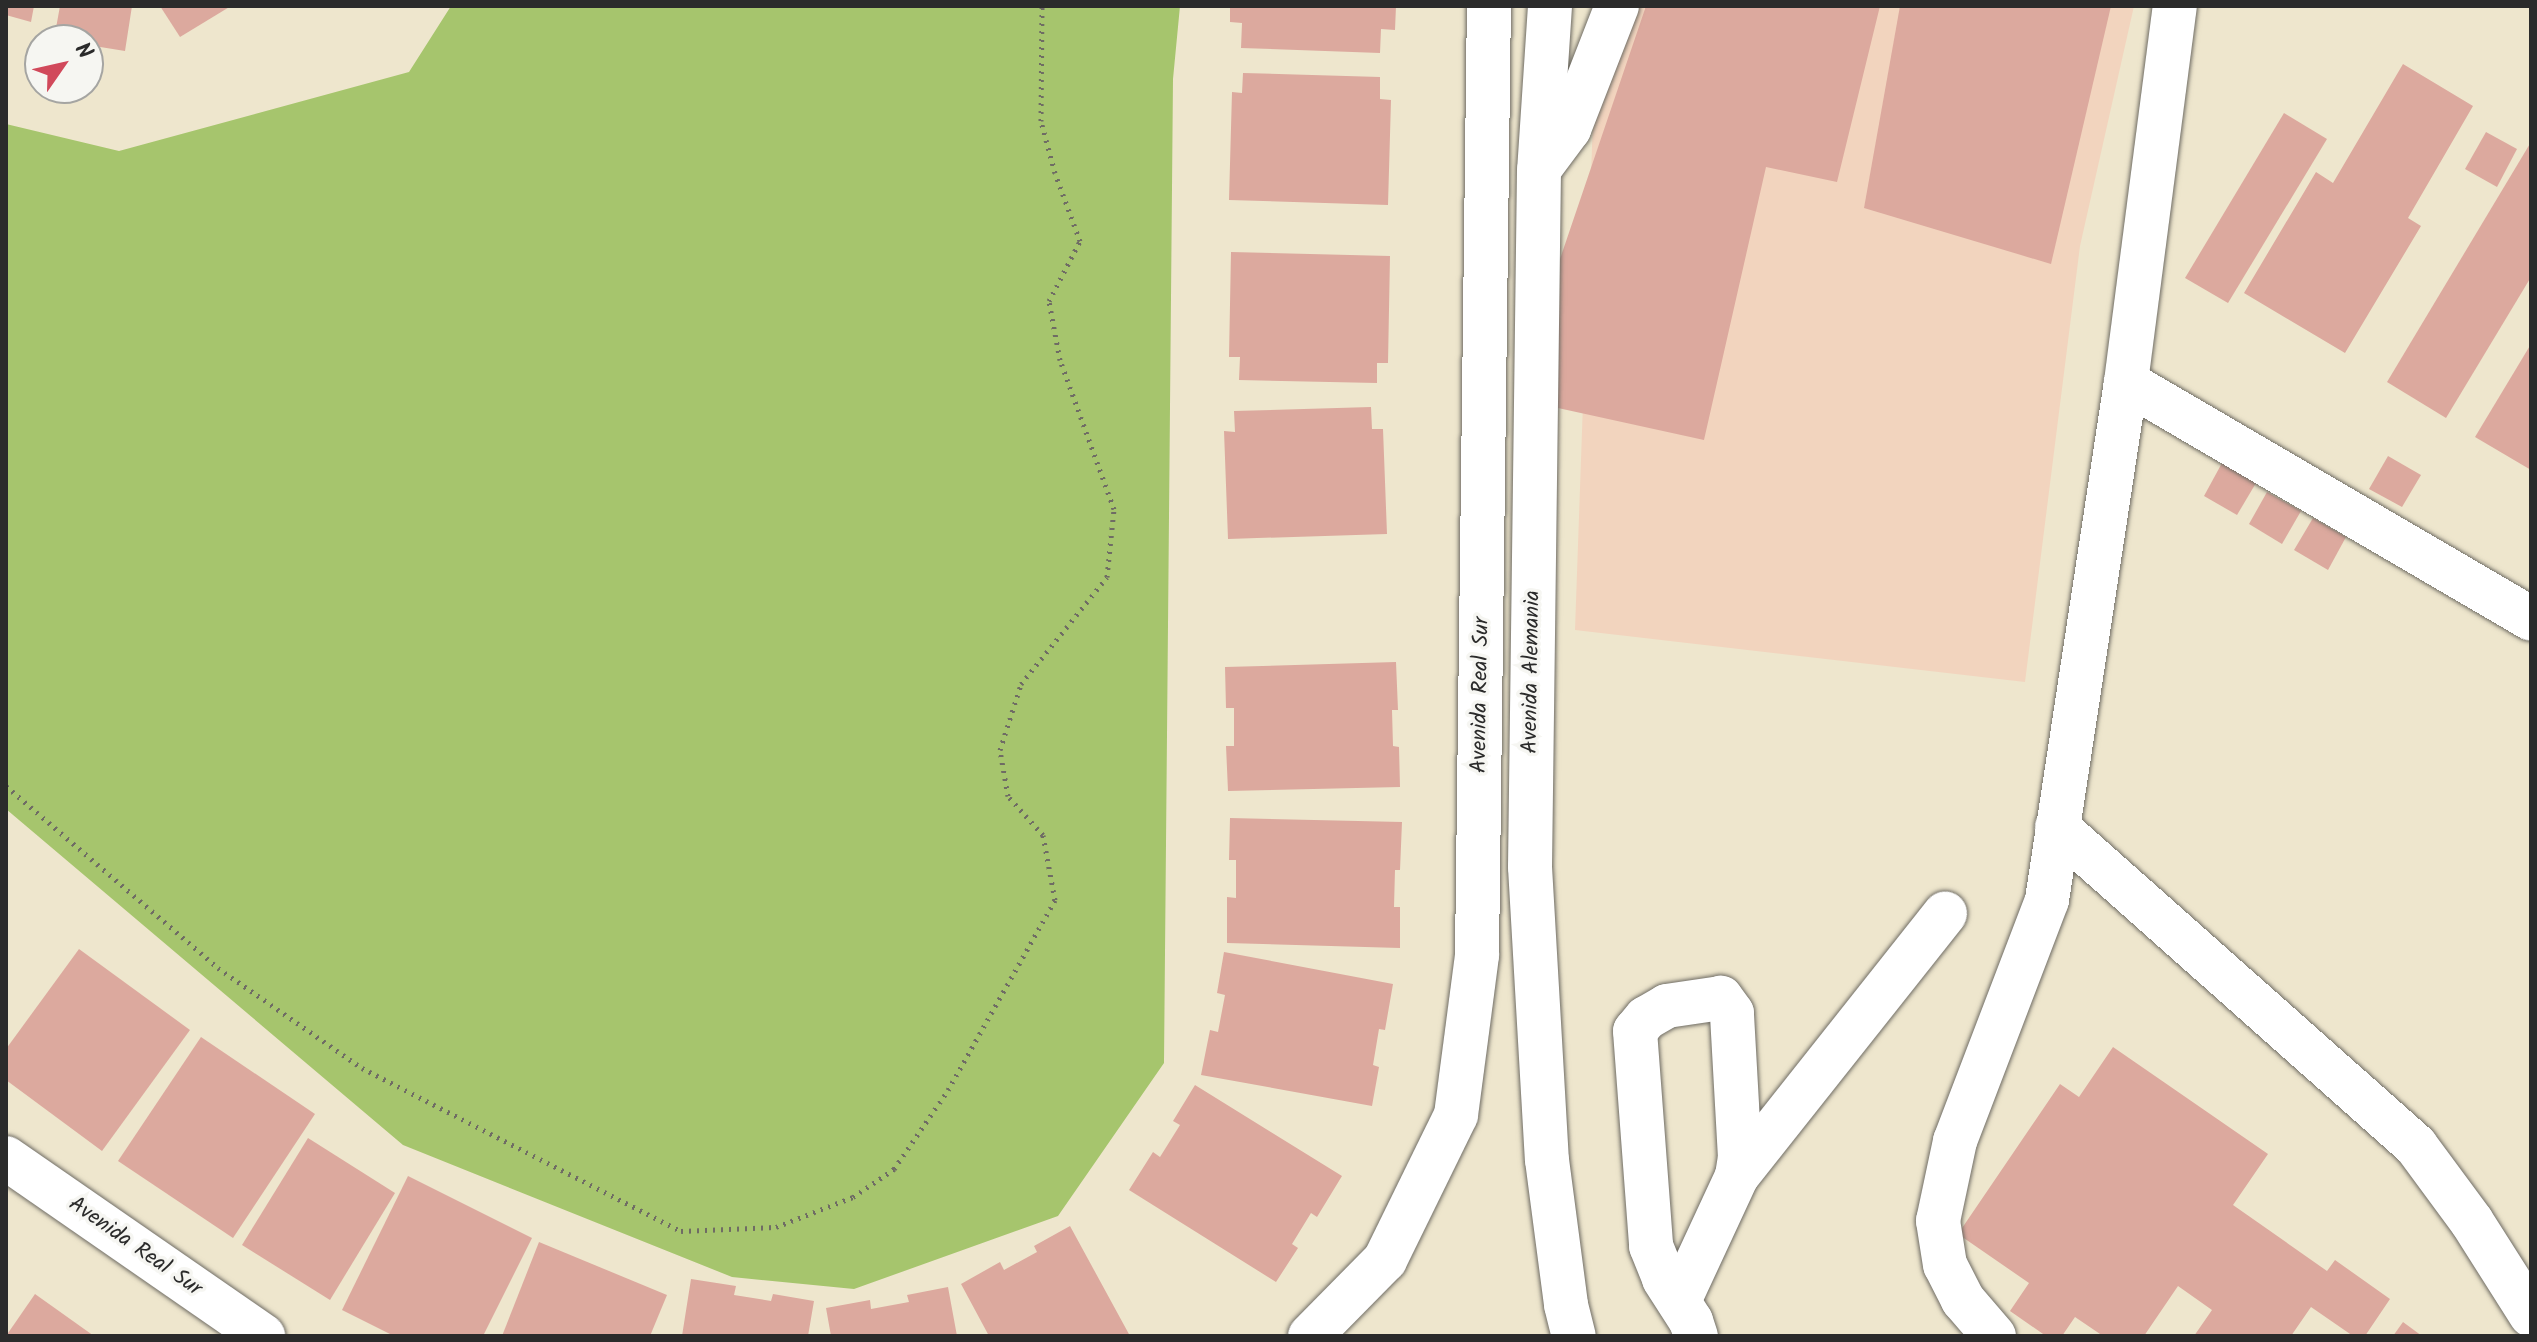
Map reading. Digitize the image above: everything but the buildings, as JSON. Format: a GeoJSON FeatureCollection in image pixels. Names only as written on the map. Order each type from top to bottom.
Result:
{"type":"FeatureCollection","features":[{"type":"Feature","properties":{"kind":"street","name":"Avenida Real Sur"},"geometry":{"type":"LineString","coordinates":[[1310,1336],[1385,1260],[1456,1115],[1476,970],[1489,6]]}},
{"type":"Feature","properties":{"kind":"street","name":"Avenida Alemania"},"geometry":{"type":"LineString","coordinates":[[1550,6],[1539,170],[1530,867],[1547,1160],[1566,1305],[1574,1336]]}},
{"type":"Feature","properties":{"kind":"street"},"geometry":{"type":"LineString","coordinates":[[1539,170],[1569,129],[1617,6]]}},
{"type":"Feature","properties":{"kind":"street"},"geometry":{"type":"LineString","coordinates":[[1994,1336],[1963,1300],[1945,1265],[1938,1221],[1955,1141],[2047,900],[2126,382],[2175,6]]}},
{"type":"Feature","properties":{"kind":"street"},"geometry":{"type":"LineString","coordinates":[[2126,382],[2531,619]]}},
{"type":"Feature","properties":{"kind":"street"},"geometry":{"type":"LineString","coordinates":[[2057,827],[2416,1146],[2472,1222],[2531,1315]]}},
{"type":"Feature","properties":{"kind":"street"},"geometry":{"type":"LineString","coordinates":[[1737,1176],[1945,914]]}},
{"type":"Feature","properties":{"kind":"street"},"geometry":{"type":"LineString","coordinates":[[1721,998],[1732,1013],[1740,1158],[1737,1176],[1687,1319],[1664,1279],[1651,1246],[1635,1031],[1646,1018],[1667,1006],[1721,998]]}},
{"type":"Feature","properties":{"kind":"street","name":"Avenida Real Sur"},"geometry":{"type":"LineString","coordinates":[[6,1158],[263,1336]]}},
{"type":"Feature","properties":{"kind":"path"},"geometry":{"type":"LineString","coordinates":[[6,786],[218,968],[362,1068],[681,1231],[776,1227],[853,1197],[894,1169],[948,1090],[1055,900],[1043,835],[1008,796],[1000,750],[1021,684],[1107,577],[1114,509],[1060,360],[1049,301],[1080,241],[1055,173],[1041,121],[1042,6]]}},
{"type":"Feature","properties":{"kind":"shaded area"},"geometry":{"type":"Polygon","coordinates":[[[1597,6],[2134,6],[2080,246],[2025,682],[1575,630],[1597,6]]]}},
{"type":"Feature","properties":{"kind":"green space"},"geometry":{"type":"Polygon","coordinates":[[[451,6],[1180,6],[1173,79],[1164,1063],[1058,1216],[854,1289],[732,1277],[403,1145],[6,809],[6,124],[119,151],[409,72],[451,6]]]}}]}
